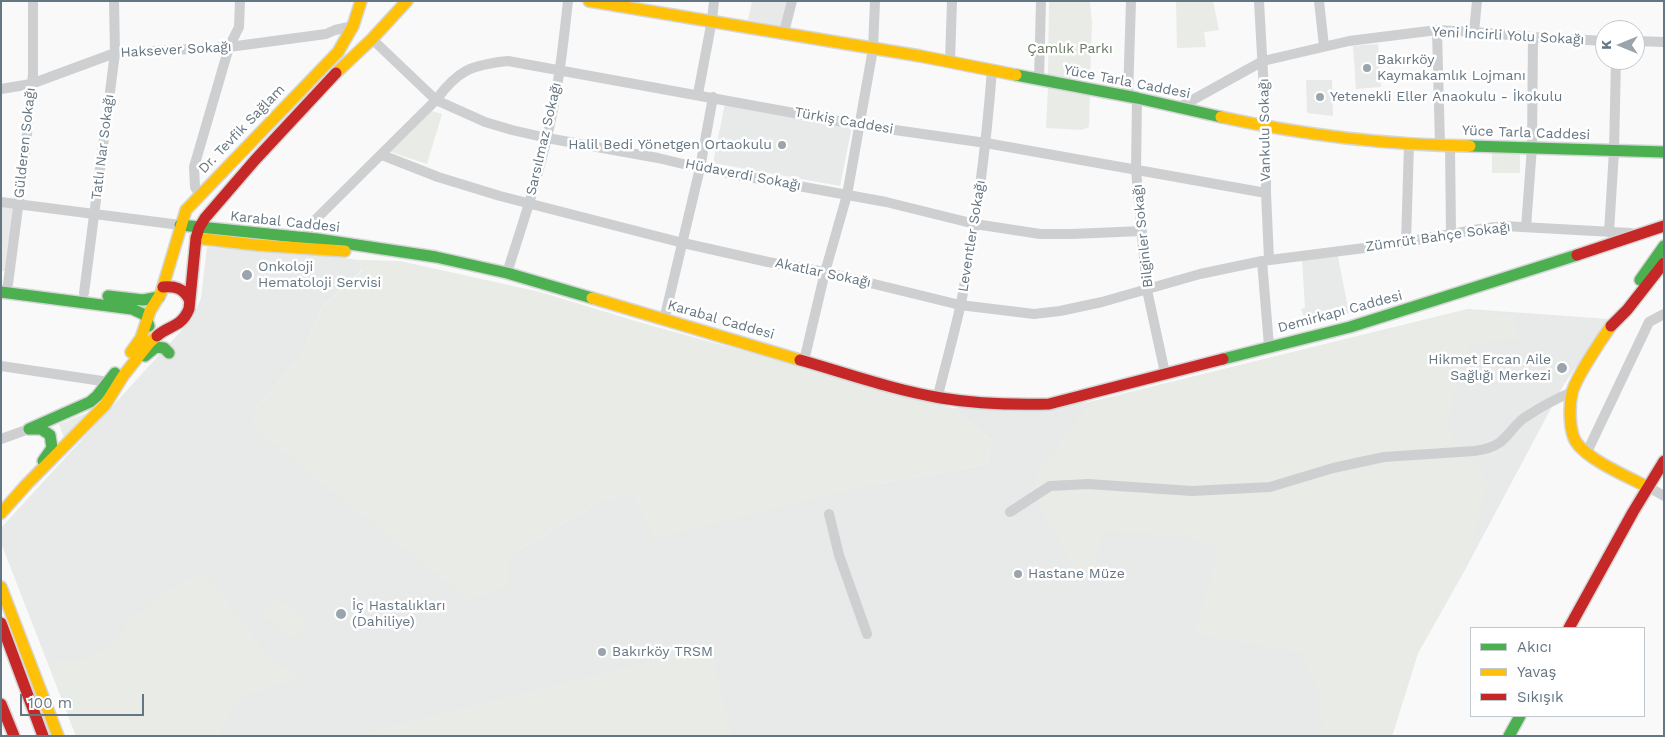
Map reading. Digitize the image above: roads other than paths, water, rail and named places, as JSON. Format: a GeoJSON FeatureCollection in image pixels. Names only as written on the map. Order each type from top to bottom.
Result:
{"type":"FeatureCollection","features":[{"type":"Feature","properties":{"kind":"main road","name":"Dr. Tevfik Sağlam"},"geometry":{"type":"LineString","coordinates":[[161,292],[186,210],[338,52],[353,26],[361,1]]}},
{"type":"Feature","properties":{"kind":"main road"},"geometry":{"type":"LineString","coordinates":[[340,69],[364,17],[368,1]]}},
{"type":"Feature","properties":{"kind":"main road"},"geometry":{"type":"LineString","coordinates":[[1,513],[27,484],[105,406],[123,376],[150,342],[160,333],[174,327],[186,316],[189,309],[198,233],[205,218],[255,160],[407,1]]}},
{"type":"Feature","properties":{"kind":"main road","name":"Yüce Tarla Caddesi"},"geometry":{"type":"LineString","coordinates":[[590,1],[784,32],[950,62],[1132,97],[1266,127],[1356,140],[1445,146],[1664,152]]}},
{"type":"Feature","properties":{"kind":"main road","name":"Karabal Caddesi"},"geometry":{"type":"LineString","coordinates":[[180,225],[198,233],[316,250],[386,250]]}},
{"type":"Feature","properties":{"kind":"main road","name":"Demirkapı Caddesi"},"geometry":{"type":"LineString","coordinates":[[1049,404],[1350,327],[1635,237],[1664,226]]}},
{"type":"Feature","properties":{"kind":"main road"},"geometry":{"type":"LineString","coordinates":[[1650,231],[1664,233]]}},
{"type":"Feature","properties":{"kind":"main road","name":"Karabal Caddesi"},"geometry":{"type":"LineString","coordinates":[[198,233],[306,238],[436,257],[507,273],[937,399],[993,404],[1049,404]]}},
{"type":"Feature","properties":{"kind":"main road"},"geometry":{"type":"LineString","coordinates":[[1635,237],[1663,248],[1621,307],[1578,379],[1572,392],[1570,423],[1576,442],[1596,460],[1648,487]]}},
{"type":"Feature","properties":{"kind":"main road"},"geometry":{"type":"LineString","coordinates":[[1610,327],[1627,310],[1664,263]]}},
{"type":"Feature","properties":{"kind":"main road"},"geometry":{"type":"LineString","coordinates":[[4,286],[150,300],[161,292],[178,286],[185,291],[189,299]]}},
{"type":"Feature","properties":{"kind":"main road"},"geometry":{"type":"LineString","coordinates":[[4,286],[132,309],[145,316],[151,328],[160,333]]}},
{"type":"Feature","properties":{"kind":"main road"},"geometry":{"type":"LineString","coordinates":[[29,429],[90,402],[97,396],[141,338],[148,323],[150,311],[161,292]]}},
{"type":"Feature","properties":{"kind":"main road"},"geometry":{"type":"LineString","coordinates":[[123,376],[132,372],[148,353],[156,347],[164,348],[169,353]]}},
{"type":"Feature","properties":{"kind":"main road"},"geometry":{"type":"LineString","coordinates":[[27,484],[48,454],[52,444],[50,435],[47,432],[41,429],[29,429]]}},
{"type":"Feature","properties":{"kind":"main road"},"geometry":{"type":"LineString","coordinates":[[1570,627],[1664,461]]}},
{"type":"Feature","properties":{"kind":"main road"},"geometry":{"type":"LineString","coordinates":[[1,587],[58,736]]}},
{"type":"Feature","properties":{"kind":"main road"},"geometry":{"type":"LineString","coordinates":[[1,623],[43,736]]}},
{"type":"Feature","properties":{"kind":"main road"},"geometry":{"type":"LineString","coordinates":[[1,704],[14,736]]}},
{"type":"Feature","properties":{"kind":"main road"},"geometry":{"type":"LineString","coordinates":[[1509,736],[1519,717]]}},
{"type":"Feature","properties":{"kind":"street","name":"Gülderen Sokağı"},"geometry":{"type":"LineString","coordinates":[[4,286],[18,204],[31,84],[33,1]]}},
{"type":"Feature","properties":{"kind":"street","name":"Tatlı Nar Sokağı"},"geometry":{"type":"LineString","coordinates":[[84,293],[115,53],[114,1]]}},
{"type":"Feature","properties":{"kind":"street"},"geometry":{"type":"LineString","coordinates":[[200,194],[195,187],[194,167],[229,48],[239,27],[240,1]]}},
{"type":"Feature","properties":{"kind":"street","name":"Sarsılmaz Sokağı"},"geometry":{"type":"LineString","coordinates":[[507,273],[547,138],[560,72],[568,1]]}},
{"type":"Feature","properties":{"kind":"street"},"geometry":{"type":"LineString","coordinates":[[698,94],[714,1]]}},
{"type":"Feature","properties":{"kind":"street"},"geometry":{"type":"LineString","coordinates":[[784,32],[792,1]]}},
{"type":"Feature","properties":{"kind":"street"},"geometry":{"type":"LineString","coordinates":[[804,361],[824,272],[847,195],[873,49],[876,1]]}},
{"type":"Feature","properties":{"kind":"street"},"geometry":{"type":"LineString","coordinates":[[950,62],[952,1]]}},
{"type":"Feature","properties":{"kind":"street"},"geometry":{"type":"LineString","coordinates":[[1039,80],[1041,1]]}},
{"type":"Feature","properties":{"kind":"street","name":"Bilginler Sokağı"},"geometry":{"type":"LineString","coordinates":[[1130,1],[1136,170],[1148,290],[1165,373]]}},
{"type":"Feature","properties":{"kind":"street","name":"Vankulu Sokağı"},"geometry":{"type":"LineString","coordinates":[[1260,1],[1266,127],[1266,260],[1270,346]]}},
{"type":"Feature","properties":{"kind":"street"},"geometry":{"type":"LineString","coordinates":[[1319,1],[1324,46]]}},
{"type":"Feature","properties":{"kind":"street"},"geometry":{"type":"LineString","coordinates":[[1474,32],[1477,1]]}},
{"type":"Feature","properties":{"kind":"street","name":"Haksever Sokağı"},"geometry":{"type":"LineString","coordinates":[[1,89],[31,84],[115,53],[229,48],[326,34],[353,26]]}},
{"type":"Feature","properties":{"kind":"street"},"geometry":{"type":"LineString","coordinates":[[1437,30],[1450,233]]}},
{"type":"Feature","properties":{"kind":"street","name":"Yeni İncirli Yolu Sokağı"},"geometry":{"type":"LineString","coordinates":[[1178,108],[1263,61],[1349,41],[1437,30],[1533,38],[1595,40]]}},
{"type":"Feature","properties":{"kind":"street"},"geometry":{"type":"LineString","coordinates":[[326,34],[336,40],[340,46],[338,52]]}},
{"type":"Feature","properties":{"kind":"street"},"geometry":{"type":"LineString","coordinates":[[1526,227],[1532,147],[1533,38]]}},
{"type":"Feature","properties":{"kind":"street","name":"Hüdaverdi Sokağı"},"geometry":{"type":"LineString","coordinates":[[372,39],[436,100],[485,122],[547,138],[886,202],[975,224],[1040,234],[1142,231]]}},
{"type":"Feature","properties":{"kind":"street"},"geometry":{"type":"LineString","coordinates":[[1645,41],[1664,42]]}},
{"type":"Feature","properties":{"kind":"street","name":"Türkiş Caddesi"},"geometry":{"type":"LineString","coordinates":[[306,238],[309,226],[436,100],[448,83],[466,70],[484,64],[508,61],[560,72],[698,94],[860,125],[986,143],[1266,193]]}},
{"type":"Feature","properties":{"kind":"street","name":"Leventler Sokağı"},"geometry":{"type":"LineString","coordinates":[[937,399],[960,305],[975,224],[986,143],[992,70]]}},
{"type":"Feature","properties":{"kind":"street"},"geometry":{"type":"LineString","coordinates":[[1609,232],[1614,151],[1616,70]]}},
{"type":"Feature","properties":{"kind":"street"},"geometry":{"type":"LineString","coordinates":[[664,320],[684,243],[713,97]]}},
{"type":"Feature","properties":{"kind":"street"},"geometry":{"type":"LineString","coordinates":[[1406,242],[1409,144]]}},
{"type":"Feature","properties":{"kind":"street","name":"Akatlar Sokağı"},"geometry":{"type":"LineString","coordinates":[[382,155],[438,177],[529,203],[684,243],[768,262],[824,272],[960,305],[1034,314],[1093,304],[1200,274],[1266,260]]}},
{"type":"Feature","properties":{"kind":"street"},"geometry":{"type":"LineString","coordinates":[[1,202],[180,225]]}},
{"type":"Feature","properties":{"kind":"street","name":"Zümrüt Bahçe Sokağı"},"geometry":{"type":"LineString","coordinates":[[1266,260],[1406,242],[1450,233],[1504,226],[1631,233],[1635,237]]}},
{"type":"Feature","properties":{"kind":"street"},"geometry":{"type":"LineString","coordinates":[[1587,452],[1650,322],[1664,314]]}},
{"type":"Feature","properties":{"kind":"street"},"geometry":{"type":"LineString","coordinates":[[1,366],[109,382]]}},
{"type":"Feature","properties":{"kind":"street"},"geometry":{"type":"LineString","coordinates":[[1010,512],[1050,486],[1088,484],[1192,491],[1270,487],[1332,468],[1384,457],[1486,449],[1500,443],[1517,423],[1525,417],[1572,392]]}},
{"type":"Feature","properties":{"kind":"street"},"geometry":{"type":"LineString","coordinates":[[1,439],[29,429]]}},
{"type":"Feature","properties":{"kind":"street"},"geometry":{"type":"LineString","coordinates":[[1648,487],[1664,496]]}},
{"type":"Feature","properties":{"kind":"street"},"geometry":{"type":"LineString","coordinates":[[829,514],[839,555],[867,634]]}},
{"type":"Feature","properties":{"kind":"place","name":"Bakırköy Kaymakamlık Lojmanı"},"geometry":{"type":"Point","coordinates":[1367,68]}},
{"type":"Feature","properties":{"kind":"place","name":"Yetenekli Eller Anaokulu - İkokulu"},"geometry":{"type":"Point","coordinates":[1320,97]}},
{"type":"Feature","properties":{"kind":"place","name":"Halil Bedi Yönetgen Ortaokulu"},"geometry":{"type":"Point","coordinates":[782,145]}},
{"type":"Feature","properties":{"kind":"place","name":"Onkoloji Hematoloji Servisi"},"geometry":{"type":"Point","coordinates":[247,275]}},
{"type":"Feature","properties":{"kind":"place","name":"Hikmet Ercan Aile Sağlığı Merkezi"},"geometry":{"type":"Point","coordinates":[1562,368]}},
{"type":"Feature","properties":{"kind":"place","name":"Hastane Müze"},"geometry":{"type":"Point","coordinates":[1018,574]}},
{"type":"Feature","properties":{"kind":"place","name":"İç Hastalıkları (Dahiliye)"},"geometry":{"type":"Point","coordinates":[341,614]}},
{"type":"Feature","properties":{"kind":"place","name":"Bakırköy TRSM"},"geometry":{"type":"Point","coordinates":[602,652]}},
{"type":"Feature","properties":{"kind":"park label","name":"Çamlık Parkı"},"geometry":{"type":"Point","coordinates":[1070,49]}}]}
